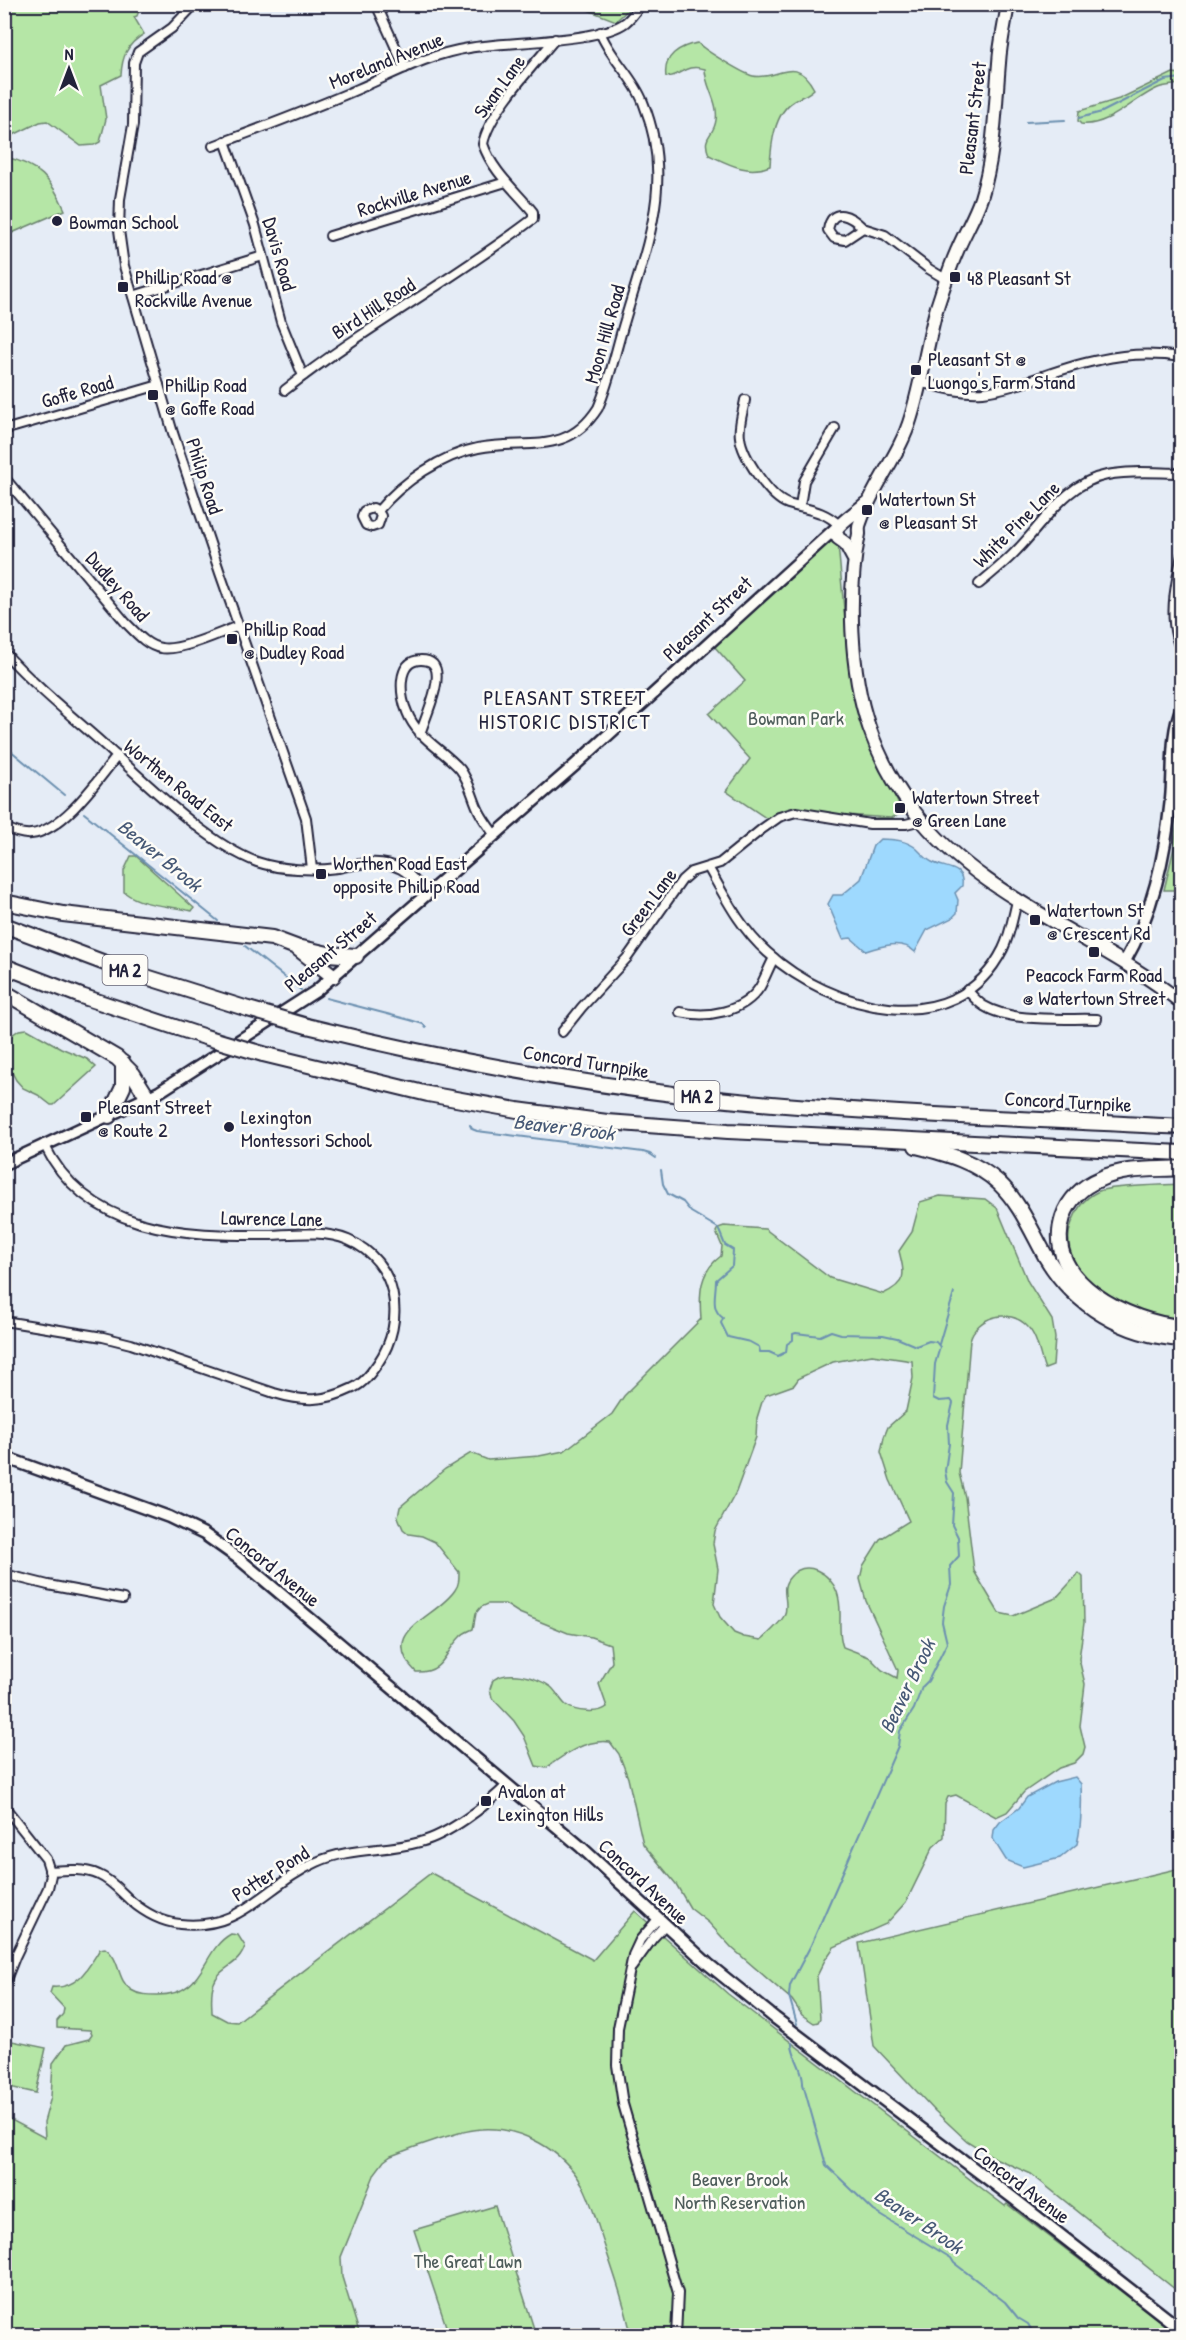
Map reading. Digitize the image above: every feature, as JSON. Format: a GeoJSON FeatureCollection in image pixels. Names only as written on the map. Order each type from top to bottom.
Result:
{"type":"FeatureCollection","features":[{"type":"Feature","properties":{"kind":"highway"},"geometry":{"type":"LineString","coordinates":[[4,902],[69,915],[266,937],[328,954],[356,956]]}},
{"type":"Feature","properties":{"kind":"highway","name":"Concord Turnpike"},"geometry":{"type":"LineString","coordinates":[[4,925],[130,972],[248,1010],[414,1051],[512,1070],[689,1096],[838,1108],[1182,1126]]}},
{"type":"Feature","properties":{"kind":"highway"},"geometry":{"type":"LineString","coordinates":[[294,946],[333,976]]}},
{"type":"Feature","properties":{"kind":"highway","name":"MA 2"},"geometry":{"type":"LineString","coordinates":[[4,966],[100,1003],[263,1054],[399,1088],[547,1115],[667,1128],[1182,1153]]}},
{"type":"Feature","properties":{"kind":"highway"},"geometry":{"type":"LineString","coordinates":[[4,992],[123,1063],[137,1078],[148,1098]]}},
{"type":"Feature","properties":{"kind":"highway"},"geometry":{"type":"LineString","coordinates":[[109,1116],[123,1087],[123,1063]]}},
{"type":"Feature","properties":{"kind":"highway"},"geometry":{"type":"LineString","coordinates":[[885,1138],[951,1155],[981,1169],[1010,1196],[1057,1274],[1083,1301],[1126,1327],[1149,1335],[1182,1340]]}},
{"type":"Feature","properties":{"kind":"highway"},"geometry":{"type":"LineString","coordinates":[[1182,1168],[1120,1172],[1093,1182],[1081,1190],[1068,1205],[1061,1223],[1060,1238],[1062,1252],[1069,1269],[1098,1297],[1119,1310],[1141,1319],[1182,1327]]}},
{"type":"Feature","properties":{"kind":"main road","name":"Pleasant Street"},"geometry":{"type":"LineString","coordinates":[[4,1164],[148,1098],[184,1078],[296,1005],[333,976],[843,532],[868,502],[885,474],[911,418],[937,308],[955,254],[980,200],[995,130],[999,62],[1008,4]]}},
{"type":"Feature","properties":{"kind":"main road"},"geometry":{"type":"LineString","coordinates":[[843,532],[853,558],[851,594],[855,648],[868,724],[887,767],[914,811],[966,866],[1017,901],[1124,963],[1182,1003]]}},
{"type":"Feature","properties":{"kind":"main road"},"geometry":{"type":"LineString","coordinates":[[1124,963],[1149,905],[1160,870],[1166,839],[1176,731],[1182,707]]}},
{"type":"Feature","properties":{"kind":"main road","name":"Concord Avenue"},"geometry":{"type":"LineString","coordinates":[[4,1457],[152,1510],[204,1534],[238,1558],[581,1847],[661,1922],[753,2000],[1182,2331]]}},
{"type":"Feature","properties":{"kind":"street","name":"Philip Road"},"geometry":{"type":"LineString","coordinates":[[195,4],[172,27],[138,52],[134,63],[133,125],[120,199],[119,230],[124,266],[159,385],[238,626],[306,818],[312,869]]}},
{"type":"Feature","properties":{"kind":"street"},"geometry":{"type":"LineString","coordinates":[[376,4],[405,68]]}},
{"type":"Feature","properties":{"kind":"street","name":"Moreland Avenue"},"geometry":{"type":"LineString","coordinates":[[213,146],[357,90],[444,52],[498,43],[555,39],[612,30],[625,23],[641,4]]}},
{"type":"Feature","properties":{"kind":"street","name":"Moon Hill Road"},"geometry":{"type":"LineString","coordinates":[[378,511],[408,483],[449,458],[487,446],[544,444],[562,440],[579,430],[598,408],[653,224],[658,191],[655,149],[643,102],[637,89],[605,46],[600,32]]}},
{"type":"Feature","properties":{"kind":"street","name":"Swan Lane"},"geometry":{"type":"LineString","coordinates":[[482,257],[534,219],[534,212],[506,182],[486,154],[483,144],[484,135],[522,80],[555,39]]}},
{"type":"Feature","properties":{"kind":"street","name":"Davis Road"},"geometry":{"type":"LineString","coordinates":[[225,141],[252,216],[281,322],[303,376]]}},
{"type":"Feature","properties":{"kind":"street","name":"Rockville Avenue"},"geometry":{"type":"LineString","coordinates":[[330,236],[506,182]]}},
{"type":"Feature","properties":{"kind":"street"},"geometry":{"type":"LineString","coordinates":[[863,228],[885,236],[947,280]]}},
{"type":"Feature","properties":{"kind":"street"},"geometry":{"type":"LineString","coordinates":[[133,296],[264,256]]}},
{"type":"Feature","properties":{"kind":"street","name":"Bird Hill Road"},"geometry":{"type":"LineString","coordinates":[[285,390],[346,344],[482,257]]}},
{"type":"Feature","properties":{"kind":"street"},"geometry":{"type":"LineString","coordinates":[[919,382],[967,392],[982,392],[1007,387],[1097,360],[1134,355],[1182,357]]}},
{"type":"Feature","properties":{"kind":"street","name":"Goffe Road"},"geometry":{"type":"LineString","coordinates":[[4,430],[159,385]]}},
{"type":"Feature","properties":{"kind":"street"},"geometry":{"type":"LineString","coordinates":[[745,400],[740,437],[746,457],[778,498],[787,503],[828,515],[843,532]]}},
{"type":"Feature","properties":{"kind":"street"},"geometry":{"type":"LineString","coordinates":[[800,506],[804,481],[835,428]]}},
{"type":"Feature","properties":{"kind":"street","name":"White Pine Lane"},"geometry":{"type":"LineString","coordinates":[[979,584],[1017,551],[1054,507],[1072,490],[1086,481],[1108,475],[1182,473]]}},
{"type":"Feature","properties":{"kind":"street","name":"Dudley Road"},"geometry":{"type":"LineString","coordinates":[[4,477],[126,623],[149,643],[162,649],[179,646],[238,626]]}},
{"type":"Feature","properties":{"kind":"street"},"geometry":{"type":"LineString","coordinates":[[1182,555],[1177,578],[1174,623],[1177,642],[1182,652]]}},
{"type":"Feature","properties":{"kind":"street","name":"Worthen Road East"},"geometry":{"type":"LineString","coordinates":[[4,652],[58,706],[192,821],[224,845],[257,862],[301,870],[337,868],[367,862],[386,864],[403,869],[427,894]]}},
{"type":"Feature","properties":{"kind":"street"},"geometry":{"type":"LineString","coordinates":[[420,734],[437,684],[437,669],[431,662],[422,659],[411,661],[405,667],[402,694],[406,711],[420,734],[460,769],[478,810],[494,834]]}},
{"type":"Feature","properties":{"kind":"street"},"geometry":{"type":"LineString","coordinates":[[4,827],[21,834],[31,835],[44,831],[57,823],[84,797],[117,756]]}},
{"type":"Feature","properties":{"kind":"street","name":"Green Lane"},"geometry":{"type":"LineString","coordinates":[[562,1032],[627,958],[674,889],[691,872],[720,862],[780,817],[796,812],[870,824],[906,824],[922,820]]}},
{"type":"Feature","properties":{"kind":"street"},"geometry":{"type":"LineString","coordinates":[[708,867],[738,918],[774,958],[823,989],[878,1008],[919,1009],[957,997],[989,969],[1002,950],[1017,901]]}},
{"type":"Feature","properties":{"kind":"street"},"geometry":{"type":"LineString","coordinates":[[680,1012],[696,1016],[715,1014],[742,1003],[759,988],[774,958]]}},
{"type":"Feature","properties":{"kind":"street"},"geometry":{"type":"LineString","coordinates":[[966,990],[982,1006],[1002,1013],[1020,1016],[1097,1019]]}},
{"type":"Feature","properties":{"kind":"street","name":"Lawrence Lane"},"geometry":{"type":"LineString","coordinates":[[4,1321],[103,1337],[131,1344],[295,1400],[307,1400],[326,1399],[358,1386],[371,1374],[383,1356],[390,1341],[395,1319],[395,1298],[389,1281],[378,1263],[361,1247],[346,1239],[304,1234],[240,1235],[191,1232],[152,1226],[123,1218],[98,1207],[78,1191],[56,1166],[44,1144]]}},
{"type":"Feature","properties":{"kind":"street"},"geometry":{"type":"LineString","coordinates":[[4,1574],[123,1599]]}},
{"type":"Feature","properties":{"kind":"street","name":"Potter Pond"},"geometry":{"type":"LineString","coordinates":[[50,1871],[78,1870],[100,1875],[133,1903],[154,1916],[177,1924],[200,1925],[221,1922],[236,1915],[284,1881],[316,1862],[346,1852],[422,1842],[466,1819],[507,1785]]}},
{"type":"Feature","properties":{"kind":"street"},"geometry":{"type":"LineString","coordinates":[[4,1806],[46,1859],[50,1871],[48,1888],[4,1985]]}},
{"type":"Feature","properties":{"kind":"street"},"geometry":{"type":"LineString","coordinates":[[661,1922],[636,1947],[618,2028],[617,2065],[623,2104],[678,2293],[676,2336]]}},
{"type":"Feature","properties":{"kind":"green space"},"geometry":{"type":"Polygon","coordinates":[[[5,4],[141,5],[137,16],[134,17],[144,34],[133,42],[126,52],[121,75],[101,85],[106,119],[100,142],[81,146],[47,121],[40,122],[5,139],[5,4]]]}},
{"type":"Feature","properties":{"kind":"green space"},"geometry":{"type":"Polygon","coordinates":[[[575,5],[633,5],[616,21],[575,5]]]}},
{"type":"Feature","properties":{"kind":"green space"},"geometry":{"type":"Polygon","coordinates":[[[698,43],[733,67],[753,76],[762,77],[793,70],[800,72],[814,89],[787,106],[782,113],[775,130],[770,166],[762,169],[747,169],[709,155],[706,143],[715,126],[716,113],[705,69],[687,69],[666,77],[667,63],[674,53],[698,43]]]}},
{"type":"Feature","properties":{"kind":"green space"},"geometry":{"type":"Polygon","coordinates":[[[1173,73],[1181,74],[1181,84],[1158,88],[1101,121],[1081,124],[1078,121],[1079,111],[1119,99],[1173,73]]]}},
{"type":"Feature","properties":{"kind":"green space"},"geometry":{"type":"Polygon","coordinates":[[[5,157],[26,164],[42,175],[55,190],[65,210],[5,236],[5,157]]]}},
{"type":"Feature","properties":{"kind":"green space","name":"Bowman Park"},"geometry":{"type":"Polygon","coordinates":[[[834,541],[838,544],[854,697],[869,744],[901,809],[898,815],[891,818],[785,811],[769,820],[726,791],[750,759],[709,714],[745,681],[714,646],[828,542],[834,541]]]}},
{"type":"Feature","properties":{"kind":"green space"},"geometry":{"type":"Polygon","coordinates":[[[1179,803],[1182,803],[1181,890],[1164,890],[1174,848],[1179,803]]]}},
{"type":"Feature","properties":{"kind":"green space"},"geometry":{"type":"Polygon","coordinates":[[[131,856],[136,856],[194,908],[192,911],[148,903],[124,892],[124,871],[131,856]]]}},
{"type":"Feature","properties":{"kind":"green space"},"geometry":{"type":"Polygon","coordinates":[[[27,1029],[87,1059],[96,1067],[54,1105],[23,1088],[5,1059],[5,1040],[19,1030],[27,1029]]]}},
{"type":"Feature","properties":{"kind":"green space"},"geometry":{"type":"Polygon","coordinates":[[[1181,1184],[1181,1322],[1134,1311],[1105,1296],[1084,1276],[1076,1264],[1069,1238],[1071,1225],[1078,1209],[1088,1197],[1099,1191],[1181,1184]]]}},
{"type":"Feature","properties":{"kind":"green space"},"geometry":{"type":"Polygon","coordinates":[[[940,1196],[985,1199],[997,1208],[1028,1282],[1052,1320],[1055,1338],[1053,1366],[1045,1369],[1034,1335],[1020,1320],[1003,1316],[994,1317],[979,1325],[973,1332],[970,1340],[959,1473],[965,1497],[974,1571],[999,1613],[1013,1616],[1056,1598],[1079,1573],[1083,1577],[1084,1623],[1079,1659],[1085,1684],[1080,1726],[1085,1747],[1083,1754],[1074,1763],[1059,1768],[1024,1792],[1007,1812],[996,1817],[956,1795],[948,1797],[945,1804],[944,1837],[933,1847],[906,1902],[886,1924],[834,1947],[825,1960],[817,1976],[820,2018],[814,2023],[802,2015],[792,2000],[690,1908],[676,1884],[643,1844],[628,1778],[619,1754],[610,1742],[584,1745],[546,1768],[536,1766],[524,1736],[514,1721],[492,1698],[490,1689],[493,1680],[506,1675],[514,1675],[530,1677],[545,1683],[564,1703],[575,1709],[598,1711],[603,1709],[607,1707],[599,1684],[612,1662],[610,1644],[591,1637],[568,1633],[519,1613],[505,1604],[488,1604],[476,1613],[473,1629],[461,1636],[438,1666],[416,1672],[405,1658],[403,1646],[406,1635],[447,1600],[458,1584],[459,1572],[435,1542],[422,1536],[409,1534],[403,1529],[398,1517],[400,1507],[445,1469],[471,1453],[488,1460],[539,1456],[564,1451],[612,1414],[624,1396],[701,1319],[700,1301],[704,1276],[721,1256],[722,1246],[716,1232],[718,1228],[724,1226],[765,1229],[830,1278],[883,1294],[900,1282],[903,1272],[899,1251],[912,1232],[920,1202],[940,1196]],[[872,1355],[833,1362],[799,1378],[794,1385],[766,1395],[757,1418],[756,1437],[736,1492],[715,1531],[713,1544],[718,1569],[714,1604],[720,1617],[734,1633],[761,1640],[784,1616],[786,1611],[785,1587],[790,1577],[796,1571],[810,1568],[829,1579],[837,1592],[843,1647],[869,1657],[882,1670],[897,1678],[898,1670],[866,1601],[860,1579],[863,1566],[880,1539],[909,1521],[890,1480],[881,1452],[888,1427],[906,1411],[913,1378],[912,1361],[872,1355]]]}},
{"type":"Feature","properties":{"kind":"green space"},"geometry":{"type":"Polygon","coordinates":[[[1181,1868],[1181,2294],[1031,2174],[995,2158],[967,2141],[935,2111],[874,2046],[859,1943],[1181,1868]]]}},
{"type":"Feature","properties":{"kind":"green space","name":"Beaver Brook North Reservation"},"geometry":{"type":"Polygon","coordinates":[[[431,1873],[593,1960],[635,1911],[728,1994],[1178,2335],[631,2335],[626,2312],[592,2206],[574,2172],[564,2161],[540,2143],[512,2132],[483,2129],[450,2135],[391,2156],[375,2173],[341,2257],[342,2277],[360,2335],[5,2335],[4,2116],[45,2138],[44,2122],[51,2097],[53,2063],[66,2045],[89,2039],[92,2035],[90,2030],[57,2028],[57,2021],[63,2014],[64,2008],[50,1993],[52,1987],[69,1985],[75,1981],[86,1970],[100,1949],[105,1948],[114,1958],[123,1980],[131,1990],[147,1995],[173,1993],[185,1988],[194,1980],[221,1942],[231,1934],[238,1935],[245,1946],[238,1958],[217,1977],[212,1998],[212,2013],[227,2021],[237,2022],[431,1873]]]}},
{"type":"Feature","properties":{"kind":"green space"},"geometry":{"type":"Polygon","coordinates":[[[7,2040],[46,2048],[36,2093],[5,2086],[4,2049],[7,2040]]]}},
{"type":"Feature","properties":{"kind":"green space","name":"The Great Lawn"},"geometry":{"type":"Polygon","coordinates":[[[495,2206],[536,2335],[449,2335],[414,2230],[495,2206]]]}},
{"type":"Feature","properties":{"kind":"water"},"geometry":{"type":"Polygon","coordinates":[[[880,839],[909,844],[930,861],[957,871],[962,880],[962,886],[955,893],[958,900],[957,913],[952,918],[927,930],[915,952],[898,945],[866,951],[851,938],[843,939],[828,904],[833,895],[842,895],[861,879],[873,846],[880,839]]]}},
{"type":"Feature","properties":{"kind":"water"},"geometry":{"type":"Polygon","coordinates":[[[1075,1777],[1081,1784],[1081,1822],[1077,1844],[1060,1858],[1023,1867],[1006,1860],[993,1839],[994,1830],[1000,1822],[1019,1808],[1027,1797],[1055,1782],[1075,1777]]]}},
{"type":"Feature","properties":{"kind":"water"},"geometry":{"type":"Polygon","coordinates":[[[1181,2256],[1181,2285],[1174,2263],[1181,2256]]]}},
{"type":"Feature","properties":{"kind":"waterway"},"geometry":{"type":"LineString","coordinates":[[1079,118],[1102,112],[1165,80],[1182,78]]}},
{"type":"Feature","properties":{"kind":"waterway"},"geometry":{"type":"LineString","coordinates":[[1026,122],[1065,120]]}},
{"type":"Feature","properties":{"kind":"waterway","name":"Beaver Brook"},"geometry":{"type":"LineString","coordinates":[[4,745],[64,795]]}},
{"type":"Feature","properties":{"kind":"waterway","name":"Beaver Brook"},"geometry":{"type":"LineString","coordinates":[[84,813],[218,921]]}},
{"type":"Feature","properties":{"kind":"waterway","name":"Beaver Brook"},"geometry":{"type":"LineString","coordinates":[[245,946],[301,990]]}},
{"type":"Feature","properties":{"kind":"waterway","name":"Beaver Brook"},"geometry":{"type":"LineString","coordinates":[[326,998],[410,1020],[423,1024],[426,1028]]}},
{"type":"Feature","properties":{"kind":"waterway","name":"Beaver Brook"},"geometry":{"type":"LineString","coordinates":[[470,1125],[477,1131],[643,1152],[656,1158]]}},
{"type":"Feature","properties":{"kind":"waterway","name":"Beaver Brook"},"geometry":{"type":"LineString","coordinates":[[661,1170],[663,1184],[668,1194],[683,1202],[691,1212],[718,1228],[725,1245],[733,1250],[732,1266],[716,1280],[715,1296],[716,1310],[723,1318],[721,1323],[728,1337],[750,1342],[759,1347],[760,1352],[769,1352],[778,1356],[786,1352],[787,1344],[793,1340],[793,1334],[796,1333],[820,1336],[831,1331],[841,1334],[883,1335],[916,1346],[929,1341],[936,1342],[940,1347],[935,1364],[933,1398],[939,1401],[951,1400],[953,1403],[948,1425],[949,1444],[945,1471],[947,1482],[954,1493],[952,1525],[958,1537],[959,1556],[950,1566],[951,1585],[944,1606],[942,1622],[947,1643],[928,1681],[922,1687],[914,1709],[900,1731],[898,1746],[811,1945],[790,1985],[789,1996],[797,2024]]}},
{"type":"Feature","properties":{"kind":"waterway"},"geometry":{"type":"LineString","coordinates":[[939,1344],[954,1293]]}},
{"type":"Feature","properties":{"kind":"waterway","name":"Beaver Brook"},"geometry":{"type":"LineString","coordinates":[[792,2043],[826,2165],[874,2211],[951,2258],[954,2263],[1005,2302],[1018,2318],[1028,2324],[1035,2336]]}},
{"type":"Feature","properties":{"kind":"place","name":"Bowman School"},"geometry":{"type":"Point","coordinates":[57,221]}},
{"type":"Feature","properties":{"kind":"place","name":"48 Pleasant St"},"geometry":{"type":"Point","coordinates":[955,277]}},
{"type":"Feature","properties":{"kind":"place","name":"Phillip Road @ Rockville Avenue"},"geometry":{"type":"Point","coordinates":[123,287]}},
{"type":"Feature","properties":{"kind":"place","name":"Pleasant St @ Luongo's Farm Stand"},"geometry":{"type":"Point","coordinates":[916,370]}},
{"type":"Feature","properties":{"kind":"place","name":"Phillip Road @ Goffe Road"},"geometry":{"type":"Point","coordinates":[153,395]}},
{"type":"Feature","properties":{"kind":"place","name":"Watertown St @ Pleasant St"},"geometry":{"type":"Point","coordinates":[867,510]}},
{"type":"Feature","properties":{"kind":"place","name":"Phillip Road @ Dudley Road"},"geometry":{"type":"Point","coordinates":[232,639]}},
{"type":"Feature","properties":{"kind":"place","name":"Watertown Street @ Green Lane"},"geometry":{"type":"Point","coordinates":[900,808]}},
{"type":"Feature","properties":{"kind":"place","name":"Worthen Road East opposite Phillip Road"},"geometry":{"type":"Point","coordinates":[321,874]}},
{"type":"Feature","properties":{"kind":"place","name":"Watertown St @ Crescent Rd"},"geometry":{"type":"Point","coordinates":[1035,920]}},
{"type":"Feature","properties":{"kind":"place","name":"Peacock Farm Road @ Watertown Street"},"geometry":{"type":"Point","coordinates":[1094,952]}},
{"type":"Feature","properties":{"kind":"place","name":"Pleasant Street @ Route 2"},"geometry":{"type":"Point","coordinates":[86,1117]}},
{"type":"Feature","properties":{"kind":"place","name":"Lexington Montessori School"},"geometry":{"type":"Point","coordinates":[229,1127]}},
{"type":"Feature","properties":{"kind":"place","name":"Avalon at Lexington Hills"},"geometry":{"type":"Point","coordinates":[486,1801]}},
{"type":"Feature","properties":{"kind":"district","name":"PLEASANT STREET HISTORIC DISTRICT"},"geometry":{"type":"Point","coordinates":[565,709]}}]}
